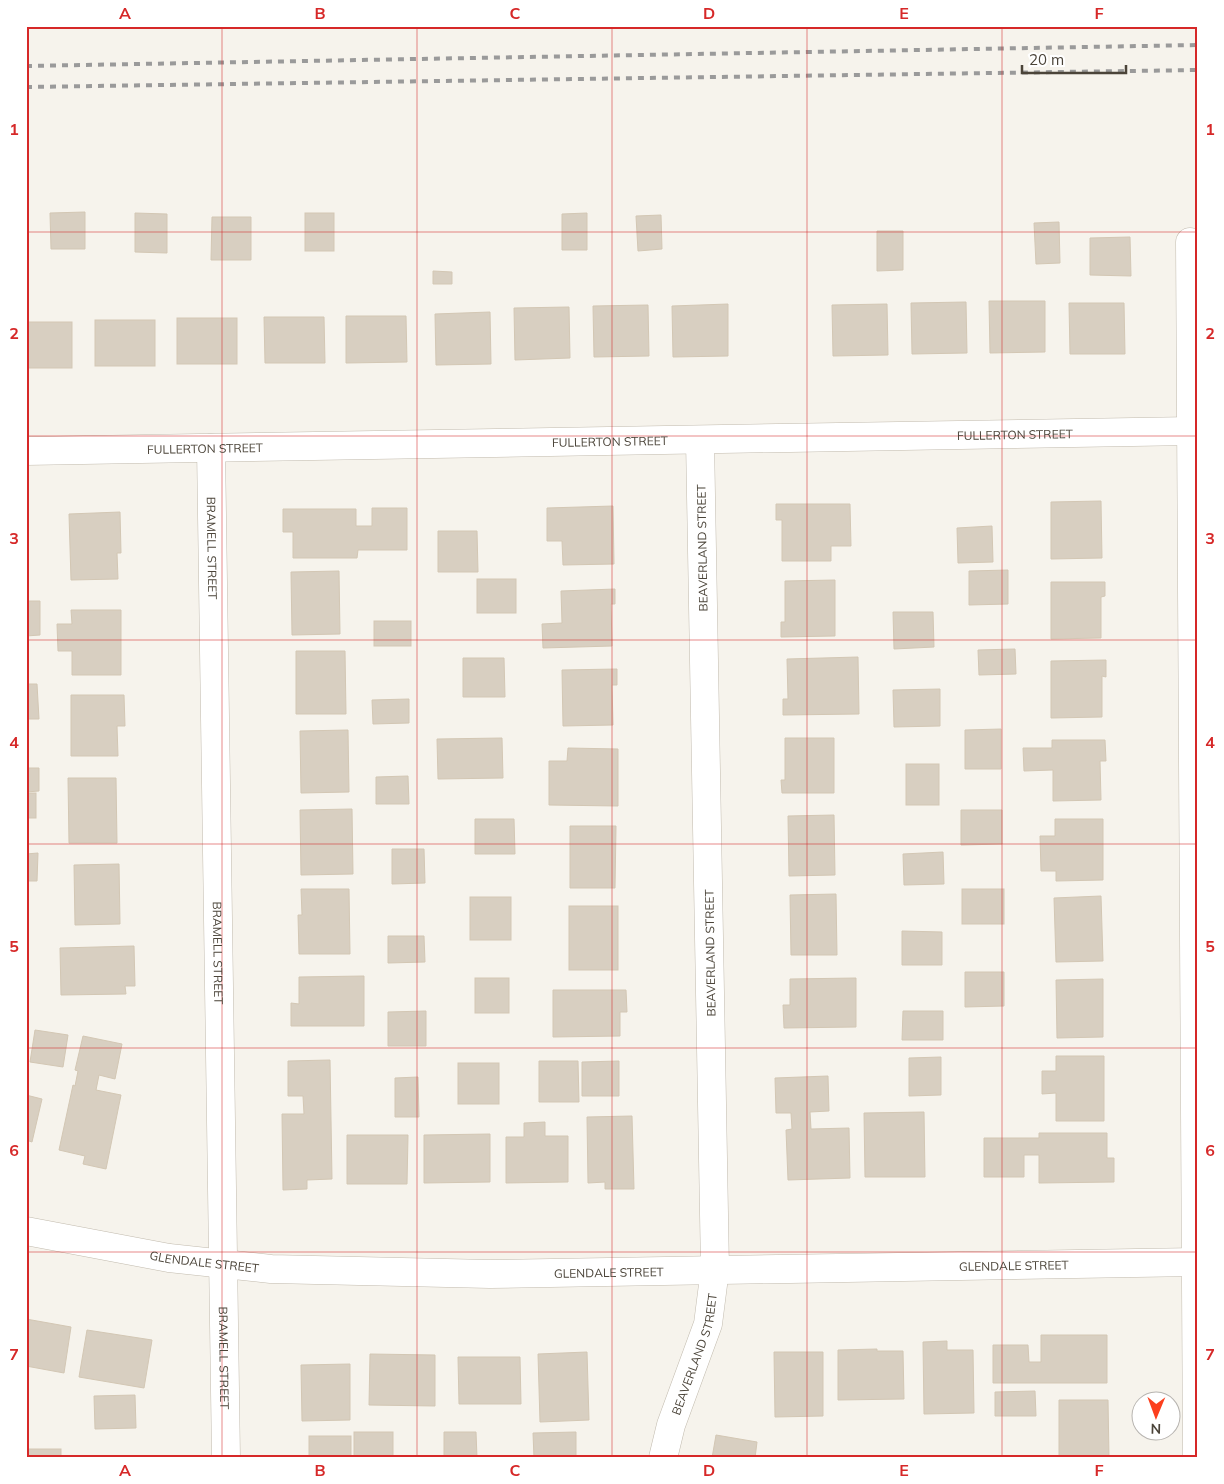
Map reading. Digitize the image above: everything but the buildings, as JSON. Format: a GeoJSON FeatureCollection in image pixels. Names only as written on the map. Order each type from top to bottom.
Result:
{"type":"FeatureCollection","features":[{"type":"Feature","properties":{"kind":"street"},"geometry":{"type":"LineString","coordinates":[[1190,242],[1197,1458]]}},
{"type":"Feature","properties":{"kind":"street","name":"FULLERTON STREET"},"geometry":{"type":"LineString","coordinates":[[26,451],[1192,431]]}},
{"type":"Feature","properties":{"kind":"street","name":"BEAVERLAND STREET"},"geometry":{"type":"LineString","coordinates":[[663,1458],[671,1425],[708,1324],[716,1269],[700,440]]}},
{"type":"Feature","properties":{"kind":"street","name":"BRAMELL STREET"},"geometry":{"type":"LineString","coordinates":[[210,448],[226,1458]]}},
{"type":"Feature","properties":{"kind":"street","name":"GLENDALE STREET"},"geometry":{"type":"LineString","coordinates":[[26,1231],[168,1258],[271,1269],[490,1274],[1196,1262]]}},
{"type":"Feature","properties":{"kind":"railway"},"geometry":{"type":"LineString","coordinates":[[26,66],[1198,45]]}},
{"type":"Feature","properties":{"kind":"railway"},"geometry":{"type":"LineString","coordinates":[[26,87],[1198,70]]}}]}
